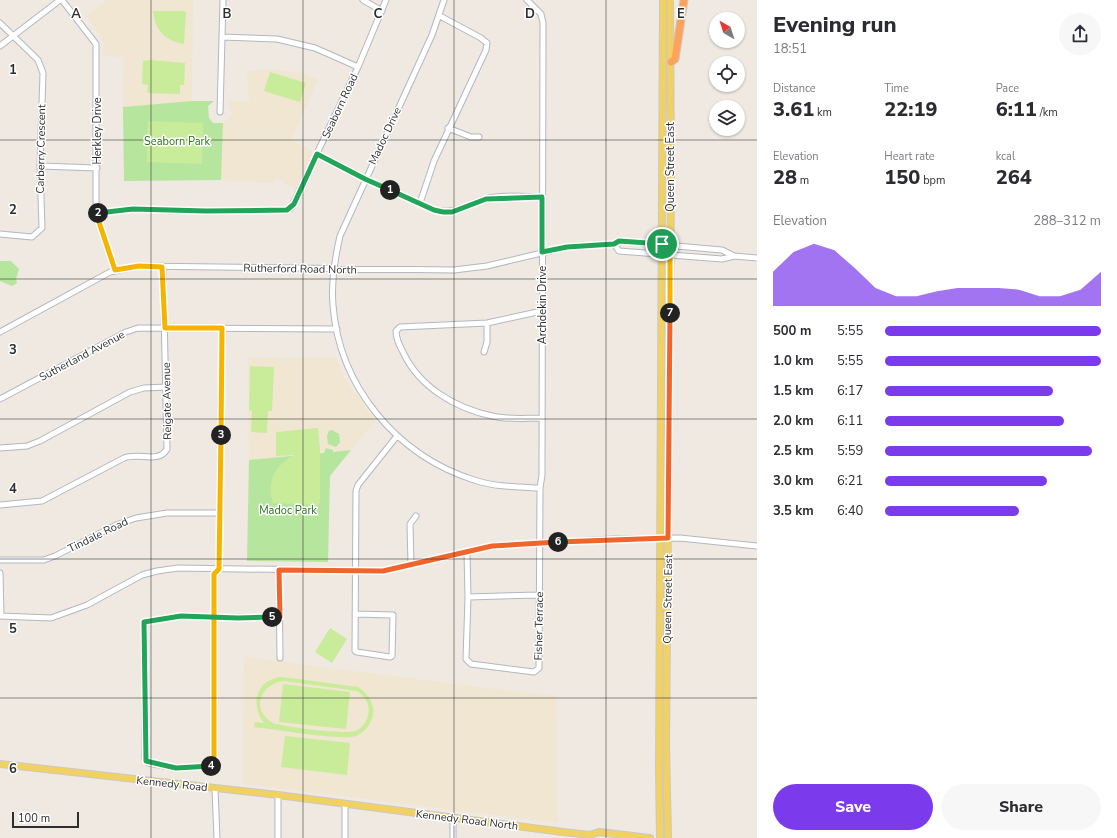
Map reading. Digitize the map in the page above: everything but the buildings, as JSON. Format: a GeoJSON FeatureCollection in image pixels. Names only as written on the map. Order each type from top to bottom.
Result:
{"type":"FeatureCollection","features":[{"type":"Feature","properties":{"kind":"highway"},"geometry":{"type":"LineString","coordinates":[[671,62],[675,59],[684,0]]}},
{"type":"Feature","properties":{"kind":"main road","name":"Queen Street East"},"geometry":{"type":"LineString","coordinates":[[660,838],[659,769],[663,0]]}},
{"type":"Feature","properties":{"kind":"main road","name":"Queen Street East"},"geometry":{"type":"LineString","coordinates":[[668,838],[666,744],[670,255],[670,0]]}},
{"type":"Feature","properties":{"kind":"main road","name":"Kennedy Road"},"geometry":{"type":"LineString","coordinates":[[0,764],[278,795],[344,804]]}},
{"type":"Feature","properties":{"kind":"main road","name":"Kennedy Road North"},"geometry":{"type":"LineString","coordinates":[[344,804],[453,818],[563,835],[592,836],[599,832],[650,838]]}},
{"type":"Feature","properties":{"kind":"street"},"geometry":{"type":"LineString","coordinates":[[0,46],[61,0]]}},
{"type":"Feature","properties":{"kind":"street","name":"Herkley Drive"},"geometry":{"type":"LineString","coordinates":[[61,0],[96,44],[96,213],[115,270]]}},
{"type":"Feature","properties":{"kind":"street"},"geometry":{"type":"LineString","coordinates":[[220,112],[223,0]]}},
{"type":"Feature","properties":{"kind":"street"},"geometry":{"type":"LineString","coordinates":[[363,0],[382,11]]}},
{"type":"Feature","properties":{"kind":"street","name":"Seaborn Road"},"geometry":{"type":"LineString","coordinates":[[96,213],[133,209],[206,211],[287,210],[294,204],[358,67],[386,0]]}},
{"type":"Feature","properties":{"kind":"street","name":"Madoc Drive"},"geometry":{"type":"LineString","coordinates":[[444,0],[440,16],[340,236],[334,269],[333,304],[337,329],[342,352],[356,386],[379,418],[397,436],[423,456],[474,480],[497,486],[540,488]]}},
{"type":"Feature","properties":{"kind":"street","name":"Archdekin Drive"},"geometry":{"type":"LineString","coordinates":[[527,0],[541,14],[543,23],[542,475],[540,488],[539,543]]}},
{"type":"Feature","properties":{"kind":"street"},"geometry":{"type":"LineString","coordinates":[[420,203],[434,161],[448,128],[486,50],[487,43],[481,38],[440,16]]}},
{"type":"Feature","properties":{"kind":"street","name":"Carberry Crescent"},"geometry":{"type":"LineString","coordinates":[[0,23],[38,60],[43,74],[40,166],[42,228],[32,237],[0,234]]}},
{"type":"Feature","properties":{"kind":"street"},"geometry":{"type":"LineString","coordinates":[[222,37],[277,39],[315,48],[358,67]]}},
{"type":"Feature","properties":{"kind":"street"},"geometry":{"type":"LineString","coordinates":[[448,128],[471,137],[479,137]]}},
{"type":"Feature","properties":{"kind":"street"},"geometry":{"type":"LineString","coordinates":[[317,154],[365,179],[434,210],[452,212],[486,199],[542,197]]}},
{"type":"Feature","properties":{"kind":"street"},"geometry":{"type":"LineString","coordinates":[[40,166],[97,168]]}},
{"type":"Feature","properties":{"kind":"street","name":"Rutherford Road North"},"geometry":{"type":"LineString","coordinates":[[0,332],[115,270],[139,266],[454,270],[487,266],[567,247],[614,244],[619,241],[722,250],[734,256]]}},
{"type":"Feature","properties":{"kind":"street"},"geometry":{"type":"LineString","coordinates":[[614,244],[620,251],[722,258],[734,256],[757,258]]}},
{"type":"Feature","properties":{"kind":"street","name":"Reigate Avenue"},"geometry":{"type":"LineString","coordinates":[[0,505],[42,502],[108,465],[131,455],[162,456],[167,449],[167,387],[162,267]]}},
{"type":"Feature","properties":{"kind":"street"},"geometry":{"type":"LineString","coordinates":[[542,311],[487,323],[400,327],[396,331],[396,338],[408,364],[423,382],[444,397],[472,411],[494,417],[542,418]]}},
{"type":"Feature","properties":{"kind":"street"},"geometry":{"type":"LineString","coordinates":[[484,352],[487,342],[487,323]]}},
{"type":"Feature","properties":{"kind":"street","name":"Sutherland Avenue"},"geometry":{"type":"LineString","coordinates":[[0,399],[126,332],[138,328],[337,329]]}},
{"type":"Feature","properties":{"kind":"street"},"geometry":{"type":"LineString","coordinates":[[222,328],[219,569],[214,574],[213,616],[214,766],[176,768],[148,763],[145,758],[144,622],[181,616],[213,616],[238,618],[280,617]]}},
{"type":"Feature","properties":{"kind":"street"},"geometry":{"type":"LineString","coordinates":[[0,448],[27,446],[40,441],[130,392],[144,388],[167,387]]}},
{"type":"Feature","properties":{"kind":"street"},"geometry":{"type":"LineString","coordinates":[[355,614],[393,615],[392,656],[390,657],[355,651],[355,614],[355,571],[356,491],[358,485],[397,436]]}},
{"type":"Feature","properties":{"kind":"street","name":"Tindale Road"},"geometry":{"type":"LineString","coordinates":[[0,560],[44,560],[55,556],[116,525],[136,518],[167,513],[220,513]]}},
{"type":"Feature","properties":{"kind":"street"},"geometry":{"type":"LineString","coordinates":[[410,565],[410,524],[416,516]]}},
{"type":"Feature","properties":{"kind":"street"},"geometry":{"type":"LineString","coordinates":[[0,573],[1,616],[51,618],[87,605],[142,575],[178,568],[383,571],[492,546],[651,538],[668,538],[757,546]]}},
{"type":"Feature","properties":{"kind":"street","name":"Fisher Terrace"},"geometry":{"type":"LineString","coordinates":[[466,552],[468,597],[467,662],[471,664],[534,672],[539,668],[539,543]]}},
{"type":"Feature","properties":{"kind":"street"},"geometry":{"type":"LineString","coordinates":[[279,570],[280,658]]}},
{"type":"Feature","properties":{"kind":"street"},"geometry":{"type":"LineString","coordinates":[[468,597],[539,595]]}},
{"type":"Feature","properties":{"kind":"street"},"geometry":{"type":"LineString","coordinates":[[215,789],[217,838]]}},
{"type":"Feature","properties":{"kind":"street"},"geometry":{"type":"LineString","coordinates":[[278,795],[278,838]]}},
{"type":"Feature","properties":{"kind":"street"},"geometry":{"type":"LineString","coordinates":[[344,804],[345,838]]}},
{"type":"Feature","properties":{"kind":"street"},"geometry":{"type":"LineString","coordinates":[[453,818],[453,838]]}},
{"type":"Feature","properties":{"kind":"shaded area"},"geometry":{"type":"Polygon","coordinates":[[[107,0],[193,0],[192,101],[123,107],[124,57],[103,56],[104,45],[99,33],[86,16],[107,0]]]}},
{"type":"Feature","properties":{"kind":"shaded area"},"geometry":{"type":"Polygon","coordinates":[[[271,70],[303,73],[318,80],[291,140],[313,151],[295,189],[276,178],[273,183],[221,180],[223,123],[228,120],[232,113],[226,101],[249,101],[247,71],[271,70]]]}},
{"type":"Feature","properties":{"kind":"shaded area"},"geometry":{"type":"Polygon","coordinates":[[[336,357],[344,377],[375,422],[351,450],[249,460],[248,358],[336,357]]]}},
{"type":"Feature","properties":{"kind":"shaded area"},"geometry":{"type":"Polygon","coordinates":[[[244,657],[556,696],[558,823],[243,784],[244,657]]]}},
{"type":"Feature","properties":{"kind":"green space"},"geometry":{"type":"Polygon","coordinates":[[[153,11],[186,12],[184,44],[171,40],[162,34],[156,24],[153,11]]]}},
{"type":"Feature","properties":{"kind":"green space"},"geometry":{"type":"Polygon","coordinates":[[[150,60],[185,63],[184,85],[180,85],[180,94],[147,92],[148,85],[142,84],[143,61],[150,60]]]}},
{"type":"Feature","properties":{"kind":"green space"},"geometry":{"type":"Polygon","coordinates":[[[270,72],[306,83],[300,102],[264,91],[270,72]]]}},
{"type":"Feature","properties":{"kind":"green space","name":"Seaborn Park"},"geometry":{"type":"Polygon","coordinates":[[[192,101],[214,101],[208,106],[209,118],[213,123],[223,123],[221,180],[124,181],[123,107],[192,101]]]}},
{"type":"Feature","properties":{"kind":"green space"},"geometry":{"type":"Polygon","coordinates":[[[148,121],[203,123],[202,164],[147,162],[148,121]]]}},
{"type":"Feature","properties":{"kind":"green space"},"geometry":{"type":"Polygon","coordinates":[[[0,261],[11,261],[19,269],[16,279],[17,283],[12,286],[0,281],[0,261]]]}},
{"type":"Feature","properties":{"kind":"green space"},"geometry":{"type":"Polygon","coordinates":[[[250,366],[274,367],[272,411],[268,411],[267,433],[251,432],[252,411],[249,410],[250,366]]]}},
{"type":"Feature","properties":{"kind":"green space"},"geometry":{"type":"Polygon","coordinates":[[[318,428],[320,449],[320,503],[318,505],[273,503],[271,488],[274,475],[277,469],[287,459],[294,455],[276,456],[276,432],[318,428]]]}},
{"type":"Feature","properties":{"kind":"green space"},"geometry":{"type":"Polygon","coordinates":[[[332,430],[339,434],[340,442],[336,447],[328,444],[327,436],[329,431],[332,430]]]}},
{"type":"Feature","properties":{"kind":"green space","name":"Madoc Park"},"geometry":{"type":"Polygon","coordinates":[[[326,448],[333,450],[333,452],[351,450],[330,476],[328,562],[247,561],[249,460],[324,453],[326,448]]]}},
{"type":"Feature","properties":{"kind":"green space"},"geometry":{"type":"Polygon","coordinates":[[[330,628],[347,639],[332,663],[315,652],[330,628]]]}},
{"type":"Feature","properties":{"kind":"green space"},"geometry":{"type":"Polygon","coordinates":[[[282,677],[358,687],[372,702],[373,715],[371,722],[356,736],[348,737],[323,736],[254,727],[255,722],[264,723],[257,708],[258,694],[266,682],[282,677]],[[284,681],[276,683],[264,692],[260,705],[266,718],[273,723],[315,730],[349,732],[358,730],[362,726],[367,720],[369,711],[367,701],[357,691],[284,681]]]}},
{"type":"Feature","properties":{"kind":"green space"},"geometry":{"type":"Polygon","coordinates":[[[283,684],[350,692],[346,729],[279,722],[283,684]]]}},
{"type":"Feature","properties":{"kind":"green space"},"geometry":{"type":"Polygon","coordinates":[[[285,736],[350,743],[347,775],[281,767],[285,736]]]}},
{"type":"Feature","properties":{"kind":"route"},"geometry":{"type":"LineString","coordinates":[[662,244],[619,241],[614,244],[567,247],[542,252],[542,197],[504,197],[486,199],[452,212],[443,212],[434,210],[365,179],[317,154],[294,204],[287,210],[206,211],[133,209],[96,213],[115,270],[139,266],[162,267],[165,328],[222,328],[219,569],[214,574],[213,616],[214,766],[176,768],[148,763],[145,758],[143,628],[146,620],[181,616],[213,616],[238,618],[280,617],[279,570],[383,571],[492,546],[600,539],[668,538],[670,245],[662,244]]}}]}
